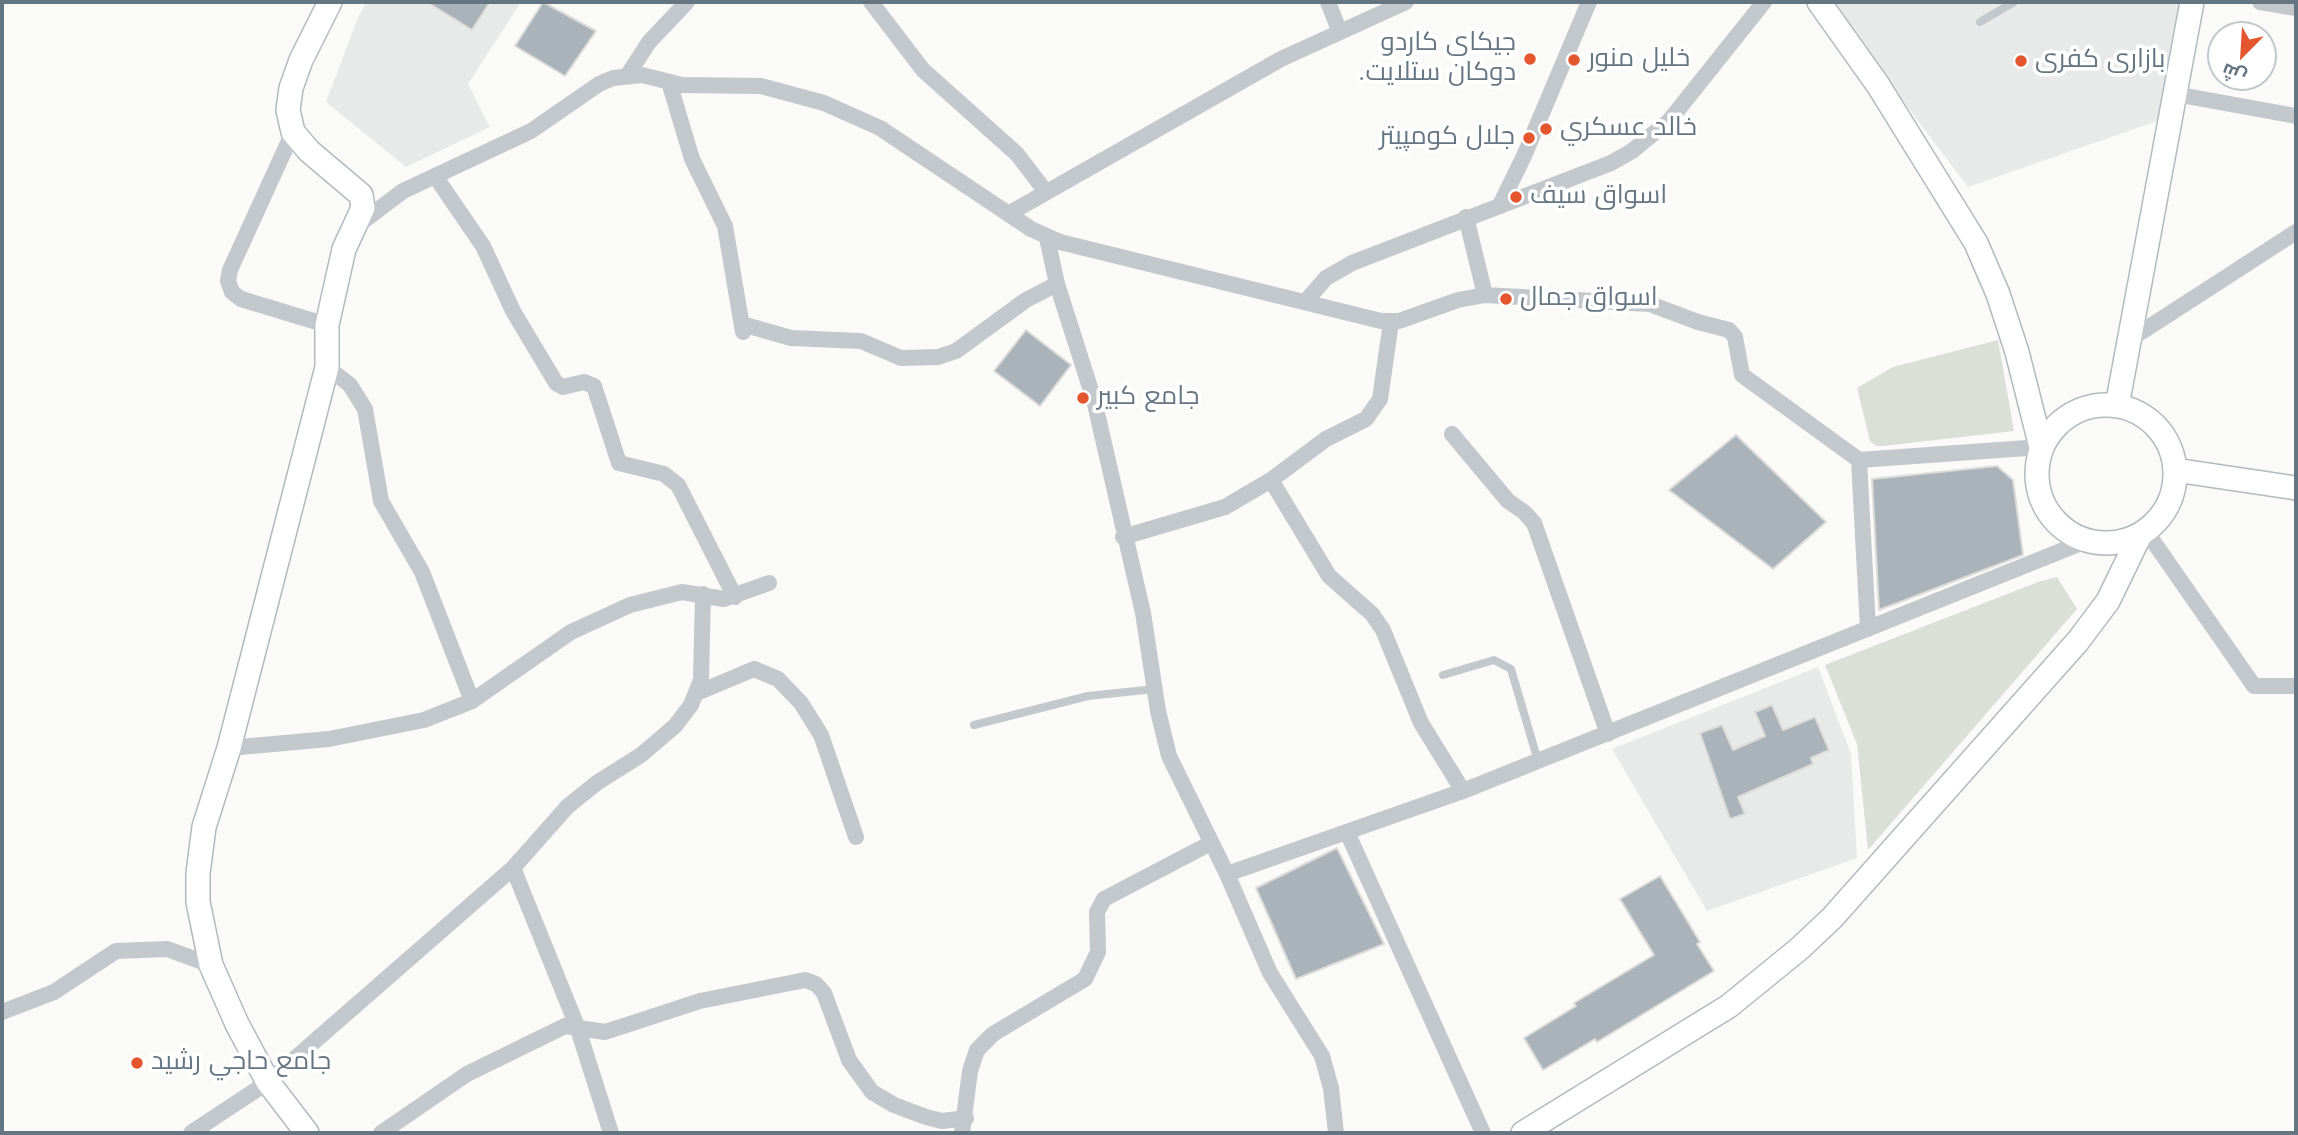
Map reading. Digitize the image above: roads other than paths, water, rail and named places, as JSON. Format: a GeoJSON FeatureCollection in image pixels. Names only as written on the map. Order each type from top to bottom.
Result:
{"type":"FeatureCollection","features":[{"type":"Feature","properties":{"kind":"street"},"geometry":{"type":"LineString","coordinates":[[307,1133],[268,1082],[237,1024],[211,965],[198,902],[198,873],[204,827],[229,748],[327,367],[327,325],[344,249],[357,226],[363,208],[361,195],[309,151],[293,132],[288,110],[291,88],[311,38],[330,2]]}},
{"type":"Feature","properties":{"kind":"street"},"geometry":{"type":"LineString","coordinates":[[627,76],[649,42],[687,2]]}},
{"type":"Feature","properties":{"kind":"street"},"geometry":{"type":"LineString","coordinates":[[871,2],[923,71],[1017,154],[1046,192]]}},
{"type":"Feature","properties":{"kind":"street"},"geometry":{"type":"LineString","coordinates":[[1328,2],[1339,30]]}},
{"type":"Feature","properties":{"kind":"street"},"geometry":{"type":"LineString","coordinates":[[1010,213],[1187,111],[1339,30],[1406,2]]}},
{"type":"Feature","properties":{"kind":"street"},"geometry":{"type":"LineString","coordinates":[[1500,205],[1524,156],[1589,2]]}},
{"type":"Feature","properties":{"kind":"street"},"geometry":{"type":"LineString","coordinates":[[1306,301],[1326,278],[1345,266],[1611,163],[1651,137],[1684,103],[1764,2]]}},
{"type":"Feature","properties":{"kind":"street"},"geometry":{"type":"LineString","coordinates":[[1819,2],[1878,85],[1976,243],[1998,294],[2041,447]]}},
{"type":"Feature","properties":{"kind":"street"},"geometry":{"type":"LineString","coordinates":[[2117,406],[2192,2]]}},
{"type":"Feature","properties":{"kind":"street"},"geometry":{"type":"LineString","coordinates":[[2260,2],[2296,8]]}},
{"type":"Feature","properties":{"kind":"street"},"geometry":{"type":"LineString","coordinates":[[357,226],[403,191],[531,131],[599,84],[627,76],[649,76],[695,86],[761,86],[824,103],[907,144],[1047,237],[1391,322],[1458,300],[1485,295],[1640,303],[1725,328],[1735,337],[1742,375],[1859,460],[2041,447]]}},
{"type":"Feature","properties":{"kind":"street"},"geometry":{"type":"LineString","coordinates":[[670,82],[675,108],[692,159],[725,226],[743,329],[791,338],[861,341],[901,358],[938,357],[956,351],[1026,300],[1057,284]]}},
{"type":"Feature","properties":{"kind":"street"},"geometry":{"type":"LineString","coordinates":[[2175,94],[2296,116]]}},
{"type":"Feature","properties":{"kind":"street"},"geometry":{"type":"LineString","coordinates":[[293,132],[230,270],[228,281],[232,292],[241,299],[327,325]]}},
{"type":"Feature","properties":{"kind":"street"},"geometry":{"type":"LineString","coordinates":[[435,176],[488,254],[516,318],[556,383],[563,387],[583,382],[594,386],[619,463],[664,474],[678,485],[735,597]]}},
{"type":"Feature","properties":{"kind":"street"},"geometry":{"type":"LineString","coordinates":[[1466,217],[1485,295]]}},
{"type":"Feature","properties":{"kind":"street"},"geometry":{"type":"LineString","coordinates":[[2129,340],[2296,232]]}},
{"type":"Feature","properties":{"kind":"street"},"geometry":{"type":"LineString","coordinates":[[1047,237],[1057,284],[1094,400],[1123,537],[1143,613],[1169,756],[1227,874],[1270,973],[1322,1056],[1331,1088],[1336,1133]]}},
{"type":"Feature","properties":{"kind":"street"},"geometry":{"type":"LineString","coordinates":[[1123,537],[1209,513],[1271,480],[1307,452],[1372,413],[1380,398],[1391,322]]}},
{"type":"Feature","properties":{"kind":"street"},"geometry":{"type":"LineString","coordinates":[[327,367],[350,385],[365,410],[381,501],[422,572],[472,701]]}},
{"type":"Feature","properties":{"kind":"street"},"geometry":{"type":"LineString","coordinates":[[1523,1133],[1729,1006],[1807,941],[2078,641],[2108,601],[2143,533],[2169,504],[2175,470],[2170,447],[2157,428],[2139,413],[2117,406],[2094,406],[2072,413],[2054,428],[2041,447],[2036,466],[2037,486],[2043,504],[2054,521],[2069,533],[2087,541],[2114,543],[2143,533]]}},
{"type":"Feature","properties":{"kind":"street"},"geometry":{"type":"LineString","coordinates":[[1452,434],[1503,496],[1534,523],[1608,734]]}},
{"type":"Feature","properties":{"kind":"street"},"geometry":{"type":"LineString","coordinates":[[1859,460],[1868,629]]}},
{"type":"Feature","properties":{"kind":"street"},"geometry":{"type":"LineString","coordinates":[[2175,470],[2296,488]]}},
{"type":"Feature","properties":{"kind":"street"},"geometry":{"type":"LineString","coordinates":[[1271,480],[1329,576],[1372,614],[1383,630],[1421,723],[1463,792]]}},
{"type":"Feature","properties":{"kind":"street"},"geometry":{"type":"LineString","coordinates":[[2143,533],[2254,686],[2296,686]]}},
{"type":"Feature","properties":{"kind":"street"},"geometry":{"type":"LineString","coordinates":[[1227,874],[1463,792],[2087,541]]}},
{"type":"Feature","properties":{"kind":"street"},"geometry":{"type":"LineString","coordinates":[[229,748],[380,731],[424,720],[472,701],[544,650],[600,618],[671,593],[703,594],[724,599],[769,583]]}},
{"type":"Feature","properties":{"kind":"street"},"geometry":{"type":"LineString","coordinates":[[191,1133],[268,1082],[513,868],[568,806],[598,782],[641,755],[675,726],[696,693],[703,667],[703,594]]}},
{"type":"Feature","properties":{"kind":"street"},"geometry":{"type":"LineString","coordinates":[[696,693],[754,669],[778,679],[802,703],[821,735],[856,837]]}},
{"type":"Feature","properties":{"kind":"street"},"geometry":{"type":"LineString","coordinates":[[1347,832],[1483,1133]]}},
{"type":"Feature","properties":{"kind":"street"},"geometry":{"type":"LineString","coordinates":[[381,1133],[467,1074],[565,1026],[605,1032],[700,1001],[810,981],[824,993],[849,1060],[872,1092],[894,1105],[926,1117],[964,1126],[972,1060],[984,1041],[1077,985],[1091,971],[1098,952],[1097,912],[1104,899],[1210,843]]}},
{"type":"Feature","properties":{"kind":"street"},"geometry":{"type":"LineString","coordinates":[[513,868],[577,1026],[611,1133]]}},
{"type":"Feature","properties":{"kind":"street"},"geometry":{"type":"LineString","coordinates":[[2,1012],[54,992],[116,951],[167,949],[211,965]]}},
{"type":"Feature","properties":{"kind":"lane"},"geometry":{"type":"LineString","coordinates":[[1980,22],[2014,2]]}},
{"type":"Feature","properties":{"kind":"lane"},"geometry":{"type":"LineString","coordinates":[[1443,675],[1494,660],[1511,669],[1538,761]]}},
{"type":"Feature","properties":{"kind":"lane"},"geometry":{"type":"LineString","coordinates":[[974,725],[1088,696],[1155,689]]}},
{"type":"Feature","properties":{"kind":"place","name":"جیکای کاردو .دوکان ستلایت"},"geometry":{"type":"Point","coordinates":[1530,59]}},
{"type":"Feature","properties":{"kind":"place","name":"خلیل منور"},"geometry":{"type":"Point","coordinates":[1574,60]}},
{"type":"Feature","properties":{"kind":"place","name":"بازاری کفری"},"geometry":{"type":"Point","coordinates":[2021,61]}},
{"type":"Feature","properties":{"kind":"place","name":"خالد عسکري"},"geometry":{"type":"Point","coordinates":[1546,129]}},
{"type":"Feature","properties":{"kind":"place","name":"جلال کومپیتر"},"geometry":{"type":"Point","coordinates":[1529,138]}},
{"type":"Feature","properties":{"kind":"place","name":"اسواق سيف"},"geometry":{"type":"Point","coordinates":[1516,197]}},
{"type":"Feature","properties":{"kind":"place","name":"اسواق جمال"},"geometry":{"type":"Point","coordinates":[1506,299]}},
{"type":"Feature","properties":{"kind":"place","name":"جامع كبير"},"geometry":{"type":"Point","coordinates":[1083,398]}},
{"type":"Feature","properties":{"kind":"place","name":"جامع حاجي رشيد"},"geometry":{"type":"Point","coordinates":[137,1063]}}]}
